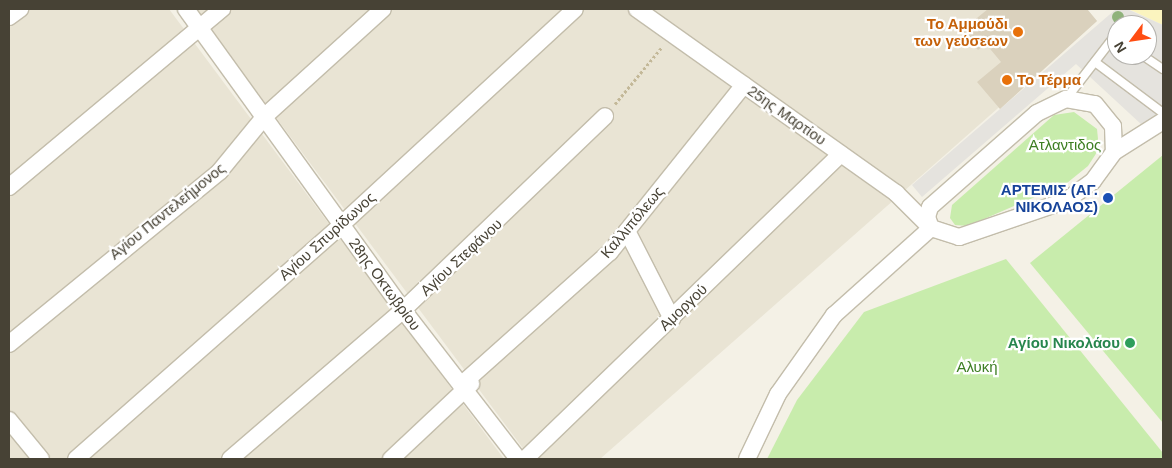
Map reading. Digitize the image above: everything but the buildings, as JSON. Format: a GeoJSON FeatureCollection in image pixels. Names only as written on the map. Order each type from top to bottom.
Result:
{"type":"FeatureCollection","features":[{"type":"Feature","properties":{"kind":"street"},"geometry":{"type":"LineString","coordinates":[[9,18],[20,9]]}},
{"type":"Feature","properties":{"kind":"street","name":"28ης Οκτωβρίου"},"geometry":{"type":"LineString","coordinates":[[186,9],[265,116],[403,310],[518,459]]}},
{"type":"Feature","properties":{"kind":"street"},"geometry":{"type":"LineString","coordinates":[[9,187],[222,9]]}},
{"type":"Feature","properties":{"kind":"street","name":"Αγίου Παντελεήμονος"},"geometry":{"type":"LineString","coordinates":[[9,344],[220,171],[265,116],[383,9]]}},
{"type":"Feature","properties":{"kind":"street","name":"Αγίου Σπυρίδωνος"},"geometry":{"type":"LineString","coordinates":[[76,459],[341,225],[575,9]]}},
{"type":"Feature","properties":{"kind":"street","name":"25ης Μαρτίου"},"geometry":{"type":"LineString","coordinates":[[637,9],[896,194],[931,228]]}},
{"type":"Feature","properties":{"kind":"street","name":"Καλλιπόλεως"},"geometry":{"type":"LineString","coordinates":[[463,388],[610,252],[744,85]]}},
{"type":"Feature","properties":{"kind":"street"},"geometry":{"type":"LineString","coordinates":[[1114,152],[1114,132],[1106,114],[1094,104],[1066,99],[1037,113],[930,207],[926,217],[931,228],[959,237],[1065,201],[1093,180],[1114,152],[1163,121]]}},
{"type":"Feature","properties":{"kind":"street","name":"Αγίου Στεφάνου"},"geometry":{"type":"LineString","coordinates":[[230,459],[403,310],[605,116]]}},
{"type":"Feature","properties":{"kind":"street","name":"Αμοργού"},"geometry":{"type":"LineString","coordinates":[[525,459],[841,154]]}},
{"type":"Feature","properties":{"kind":"street"},"geometry":{"type":"LineString","coordinates":[[747,459],[778,394],[828,322],[931,228]]}},
{"type":"Feature","properties":{"kind":"street"},"geometry":{"type":"LineString","coordinates":[[627,231],[672,319]]}},
{"type":"Feature","properties":{"kind":"street"},"geometry":{"type":"LineString","coordinates":[[390,459],[463,388]]}},
{"type":"Feature","properties":{"kind":"street"},"geometry":{"type":"LineString","coordinates":[[9,420],[41,459]]}},
{"type":"Feature","properties":{"kind":"lane"},"geometry":{"type":"LineString","coordinates":[[1066,99],[1107,46]]}},
{"type":"Feature","properties":{"kind":"lane"},"geometry":{"type":"LineString","coordinates":[[1094,62],[1163,113]]}},
{"type":"Feature","properties":{"kind":"path"},"geometry":{"type":"LineString","coordinates":[[605,116],[672,34]]}},
{"type":"Feature","properties":{"kind":"shaded area"},"geometry":{"type":"Polygon","coordinates":[[[9,9],[169,9],[504,459],[9,459],[9,9]]]}},
{"type":"Feature","properties":{"kind":"shaded area"},"geometry":{"type":"Polygon","coordinates":[[[195,9],[1087,9],[1097,21],[600,459],[531,459],[195,9]]]}},
{"type":"Feature","properties":{"kind":"shaded area"},"geometry":{"type":"Polygon","coordinates":[[[1116,9],[1127,9],[1140,15],[1109,15],[1116,9]]]}},
{"type":"Feature","properties":{"kind":"shaded area"},"geometry":{"type":"Polygon","coordinates":[[[1107,17],[1107,65],[1157,65],[1157,22],[1163,25],[1163,112],[1142,125],[1076,64],[922,197],[912,185],[1107,17]]]}},
{"type":"Feature","properties":{"kind":"green space","name":"Ατλαντιδος"},"geometry":{"type":"Polygon","coordinates":[[[1074,112],[1097,129],[1099,149],[1088,166],[1067,183],[968,226],[955,225],[950,218],[952,205],[1054,115],[1074,112]]]}},
{"type":"Feature","properties":{"kind":"green space","name":"Αγίου Νικολάου"},"geometry":{"type":"Polygon","coordinates":[[[1163,155],[1163,423],[1030,263],[1163,155]]]}},
{"type":"Feature","properties":{"kind":"green space","name":"Αλυκή"},"geometry":{"type":"Polygon","coordinates":[[[1006,259],[1163,453],[1163,459],[767,459],[797,400],[864,312],[1006,259]]]}},
{"type":"Feature","properties":{"kind":"sand"},"geometry":{"type":"Polygon","coordinates":[[[1127,9],[1163,9],[1163,25],[1157,22],[1157,15],[1142,15],[1127,9]]]}},
{"type":"Feature","properties":{"kind":"place","name":"Το Αμμούδι των γεύσεων"},"geometry":{"type":"Point","coordinates":[1018,32]}},
{"type":"Feature","properties":{"kind":"place","name":"Το Τέρμα"},"geometry":{"type":"Point","coordinates":[1007,80]}},
{"type":"Feature","properties":{"kind":"place","name":"ΑΡΤΕΜΙΣ (ΑΓ. ΝΙΚΟΛΑΟΣ)"},"geometry":{"type":"Point","coordinates":[1108,198]}},
{"type":"Feature","properties":{"kind":"place","name":"Αγίου Νικολάου"},"geometry":{"type":"Point","coordinates":[1130,343]}}]}
